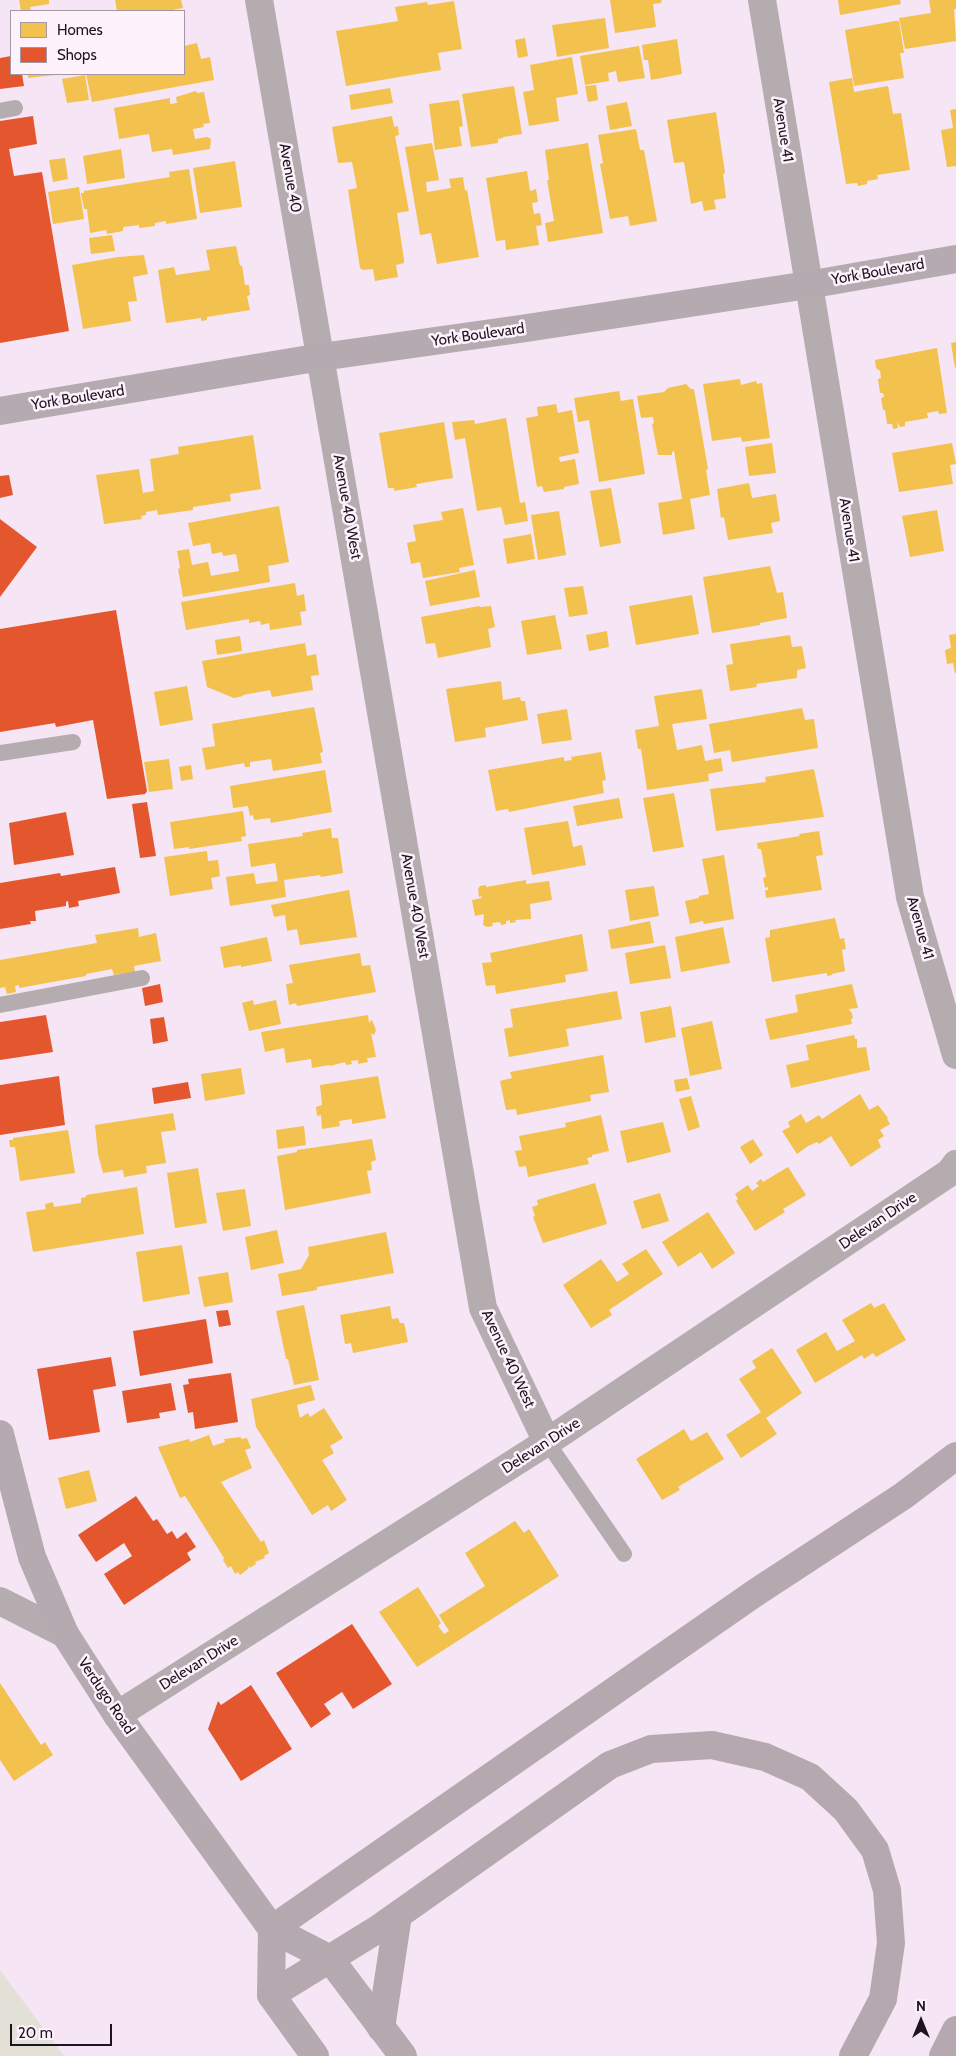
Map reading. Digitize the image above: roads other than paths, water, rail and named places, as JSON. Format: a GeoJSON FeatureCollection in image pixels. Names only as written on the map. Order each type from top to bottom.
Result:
{"type":"FeatureCollection","features":[{"type":"Feature","properties":{"kind":"highway"},"geometry":{"type":"LineString","coordinates":[[272,1929],[747,1598],[903,1496],[956,1456]]}},
{"type":"Feature","properties":{"kind":"highway"},"geometry":{"type":"LineString","coordinates":[[271,1995],[398,1915],[610,1765],[651,1749],[712,1745],[765,1757],[810,1777],[846,1810],[875,1850],[887,1890],[891,1943],[883,1999],[853,2056]]}},
{"type":"Feature","properties":{"kind":"highway"},"geometry":{"type":"LineString","coordinates":[[381,2028],[398,1915]]}},
{"type":"Feature","properties":{"kind":"highway"},"geometry":{"type":"LineString","coordinates":[[943,2056],[956,2030]]}},
{"type":"Feature","properties":{"kind":"street","name":"Avenue 40"},"geometry":{"type":"LineString","coordinates":[[258,0],[321,357]]}},
{"type":"Feature","properties":{"kind":"street","name":"Avenue 41"},"geometry":{"type":"LineString","coordinates":[[762,0],[910,897],[956,1055]]}},
{"type":"Feature","properties":{"kind":"street","name":"York Boulevard"},"geometry":{"type":"LineString","coordinates":[[0,410],[321,357],[520,329],[808,285],[956,260]]}},
{"type":"Feature","properties":{"kind":"street","name":"Avenue 40 West"},"geometry":{"type":"LineString","coordinates":[[321,357],[483,1308],[547,1442]]}},
{"type":"Feature","properties":{"kind":"street","name":"Delevan Drive"},"geometry":{"type":"LineString","coordinates":[[117,1715],[547,1442],[948,1174],[956,1164]]}},
{"type":"Feature","properties":{"kind":"street","name":"Verdugo Road"},"geometry":{"type":"LineString","coordinates":[[0,1434],[32,1557],[65,1634],[117,1715],[272,1929],[330,1959],[403,2056]]}},
{"type":"Feature","properties":{"kind":"street"},"geometry":{"type":"LineString","coordinates":[[0,1601],[65,1634]]}},
{"type":"Feature","properties":{"kind":"street"},"geometry":{"type":"LineString","coordinates":[[272,1929],[271,1995],[315,2056]]}},
{"type":"Feature","properties":{"kind":"lane"},"geometry":{"type":"LineString","coordinates":[[0,753],[73,742]]}},
{"type":"Feature","properties":{"kind":"lane"},"geometry":{"type":"LineString","coordinates":[[0,1005],[142,978]]}},
{"type":"Feature","properties":{"kind":"lane"},"geometry":{"type":"LineString","coordinates":[[547,1442],[624,1554]]}}]}
